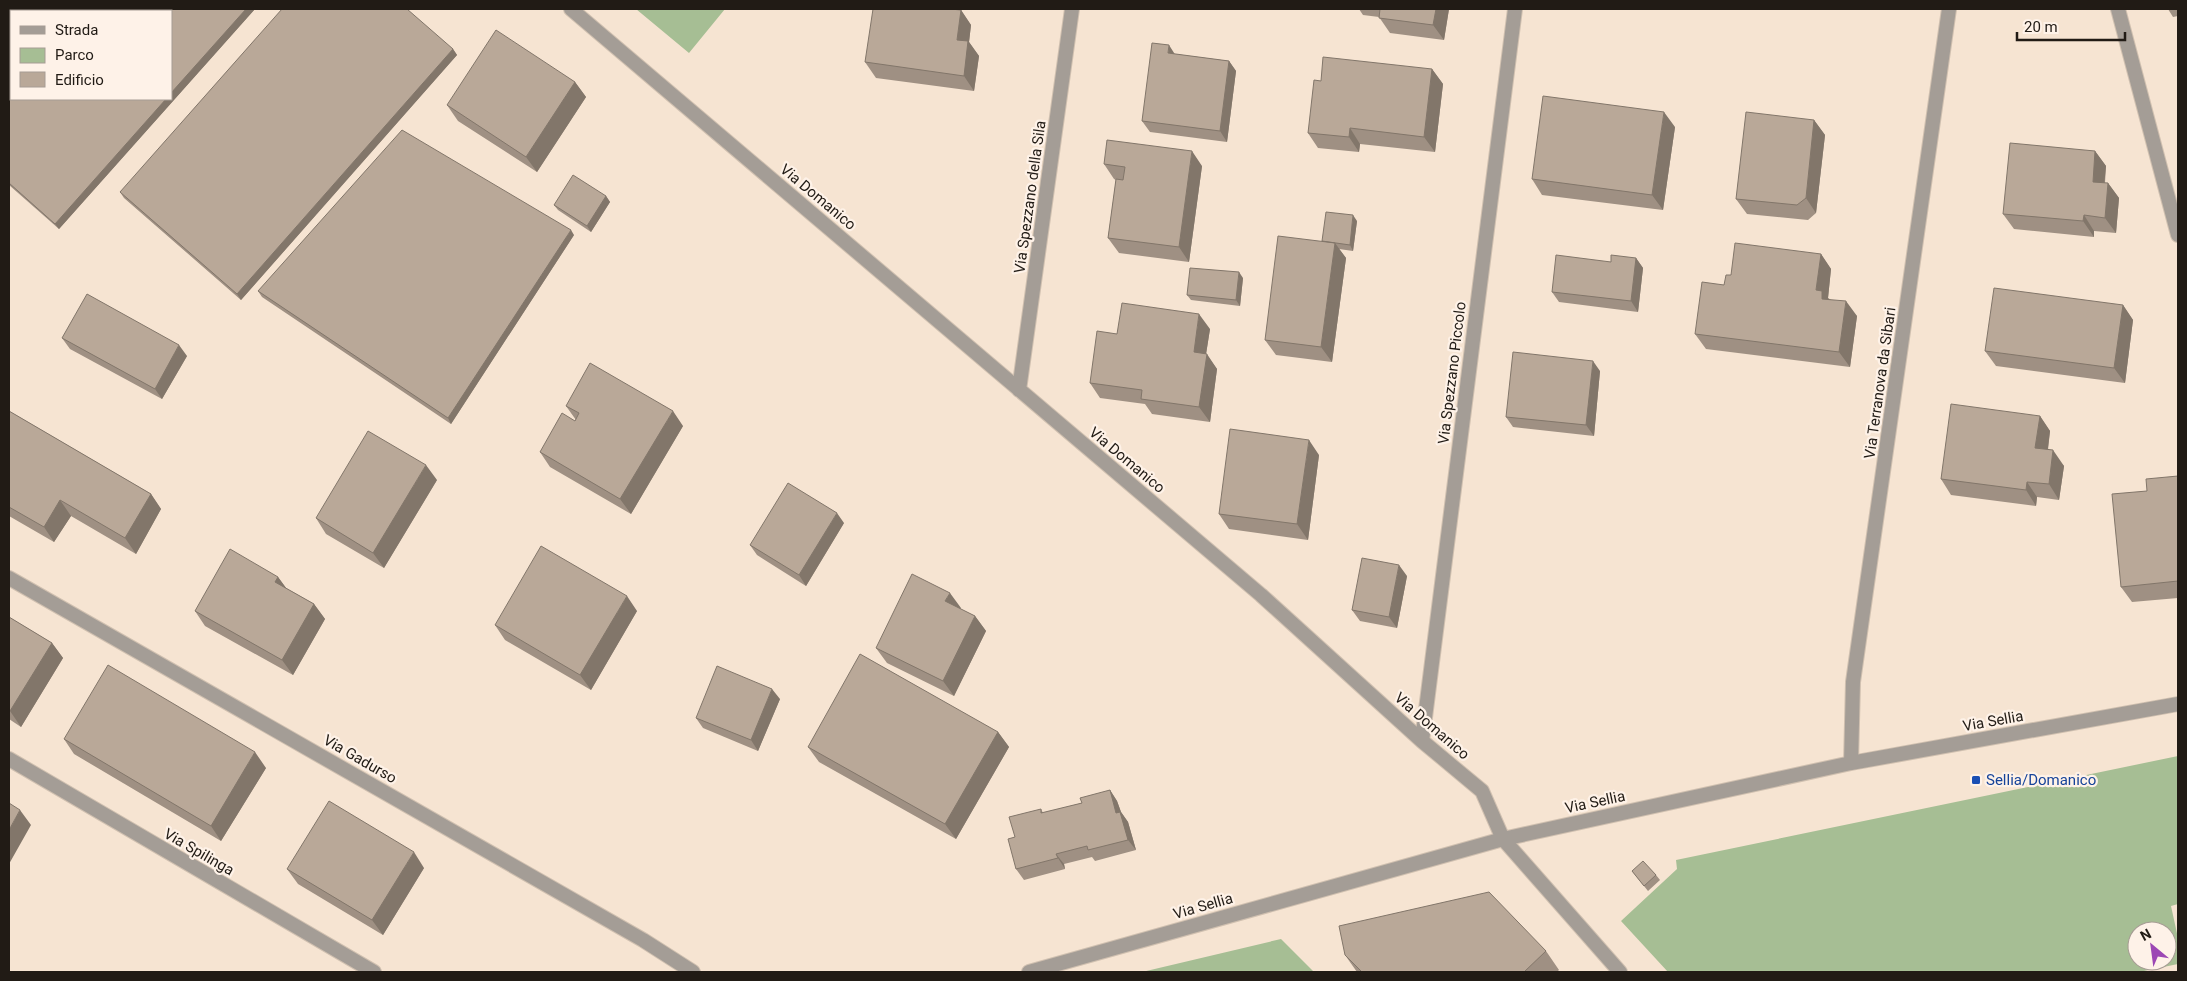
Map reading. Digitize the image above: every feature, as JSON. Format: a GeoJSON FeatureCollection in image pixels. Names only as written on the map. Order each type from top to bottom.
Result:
{"type":"FeatureCollection","features":[{"type":"Feature","properties":{"kind":"street","name":"Via Domanico"},"geometry":{"type":"LineString","coordinates":[[571,9],[1261,594],[1422,741],[1482,791],[1503,839],[1620,972]]}},
{"type":"Feature","properties":{"kind":"street","name":"Via Spezzano della Sila"},"geometry":{"type":"LineString","coordinates":[[1019,390],[1072,9]]}},
{"type":"Feature","properties":{"kind":"street","name":"Via Spezzano Piccolo"},"geometry":{"type":"LineString","coordinates":[[1422,741],[1515,9]]}},
{"type":"Feature","properties":{"kind":"street","name":"Via Terranova da Sibari"},"geometry":{"type":"LineString","coordinates":[[1852,763],[1854,682],[1949,9]]}},
{"type":"Feature","properties":{"kind":"street"},"geometry":{"type":"LineString","coordinates":[[2118,9],[2178,235]]}},
{"type":"Feature","properties":{"kind":"street","name":"Via Gadurso"},"geometry":{"type":"LineString","coordinates":[[9,578],[651,944],[693,972]]}},
{"type":"Feature","properties":{"kind":"street","name":"Via Sellia"},"geometry":{"type":"LineString","coordinates":[[1029,972],[1503,839],[1852,763],[2178,704]]}},
{"type":"Feature","properties":{"kind":"street","name":"Via Spilinga"},"geometry":{"type":"LineString","coordinates":[[9,759],[374,972]]}},
{"type":"Feature","properties":{"kind":"green space"},"geometry":{"type":"Polygon","coordinates":[[[636,9],[725,9],[689,53],[636,9]]]}},
{"type":"Feature","properties":{"kind":"green space"},"geometry":{"type":"Polygon","coordinates":[[[2178,756],[2178,904],[2171,906],[2174,921],[2127,921],[2127,971],[2144,971],[1668,972],[1621,921],[1677,869],[1676,860],[2178,756]]]}},
{"type":"Feature","properties":{"kind":"green space"},"geometry":{"type":"Polygon","coordinates":[[[2177,933],[2178,938],[2177,964],[2177,933]]]}},
{"type":"Feature","properties":{"kind":"green space"},"geometry":{"type":"Polygon","coordinates":[[[1281,939],[1314,972],[1142,972],[1281,939]]]}},
{"type":"Feature","properties":{"kind":"building"},"geometry":{"type":"Polygon","coordinates":[[[9,9],[246,9],[172,92],[172,10],[10,10],[10,100],[165,100],[55,224],[9,183],[9,9]]]}},
{"type":"Feature","properties":{"kind":"building"},"geometry":{"type":"Polygon","coordinates":[[[282,9],[407,9],[453,49],[237,294],[120,192],[282,9]]]}},
{"type":"Feature","properties":{"kind":"building"},"geometry":{"type":"Polygon","coordinates":[[[873,9],[961,10],[957,40],[968,41],[964,76],[865,62],[873,9]]]}},
{"type":"Feature","properties":{"kind":"building"},"geometry":{"type":"Polygon","coordinates":[[[1380,9],[1436,9],[1433,25],[1379,18],[1380,9]]]}},
{"type":"Feature","properties":{"kind":"building"},"geometry":{"type":"Polygon","coordinates":[[[496,30],[575,82],[526,157],[447,105],[496,30]]]}},
{"type":"Feature","properties":{"kind":"building"},"geometry":{"type":"Polygon","coordinates":[[[1152,43],[1169,45],[1168,53],[1229,61],[1220,131],[1142,121],[1152,43]]]}},
{"type":"Feature","properties":{"kind":"building"},"geometry":{"type":"Polygon","coordinates":[[[1323,57],[1432,69],[1424,137],[1350,128],[1349,137],[1308,133],[1314,80],[1321,81],[1323,57]]]}},
{"type":"Feature","properties":{"kind":"building"},"geometry":{"type":"Polygon","coordinates":[[[1543,96],[1664,112],[1652,195],[1532,179],[1543,96]]]}},
{"type":"Feature","properties":{"kind":"building"},"geometry":{"type":"Polygon","coordinates":[[[1746,112],[1814,120],[1806,198],[1797,205],[1736,199],[1746,112]]]}},
{"type":"Feature","properties":{"kind":"building"},"geometry":{"type":"Polygon","coordinates":[[[402,130],[571,230],[448,418],[258,291],[402,130]]]}},
{"type":"Feature","properties":{"kind":"building"},"geometry":{"type":"Polygon","coordinates":[[[1107,140],[1192,151],[1179,247],[1108,238],[1116,179],[1123,180],[1125,167],[1104,164],[1107,140]]]}},
{"type":"Feature","properties":{"kind":"building"},"geometry":{"type":"Polygon","coordinates":[[[2010,143],[2095,151],[2093,182],[2108,183],[2105,218],[2084,215],[2083,221],[2003,214],[2010,143]]]}},
{"type":"Feature","properties":{"kind":"building"},"geometry":{"type":"Polygon","coordinates":[[[573,175],[606,196],[587,226],[554,205],[573,175]]]}},
{"type":"Feature","properties":{"kind":"building"},"geometry":{"type":"Polygon","coordinates":[[[1326,212],[1353,215],[1350,245],[1322,241],[1326,212]]]}},
{"type":"Feature","properties":{"kind":"building"},"geometry":{"type":"Polygon","coordinates":[[[1278,236],[1335,243],[1321,347],[1265,340],[1278,236]]]}},
{"type":"Feature","properties":{"kind":"building"},"geometry":{"type":"Polygon","coordinates":[[[1735,243],[1821,254],[1816,290],[1822,291],[1822,299],[1846,301],[1839,352],[1695,334],[1702,282],[1724,285],[1726,275],[1731,275],[1735,243]]]}},
{"type":"Feature","properties":{"kind":"building"},"geometry":{"type":"Polygon","coordinates":[[[1556,255],[1611,262],[1611,255],[1636,258],[1631,301],[1552,292],[1556,255]]]}},
{"type":"Feature","properties":{"kind":"building"},"geometry":{"type":"Polygon","coordinates":[[[1190,268],[1239,272],[1236,300],[1187,295],[1190,268]]]}},
{"type":"Feature","properties":{"kind":"building"},"geometry":{"type":"Polygon","coordinates":[[[1994,288],[2123,305],[2114,368],[1985,351],[1994,288]]]}},
{"type":"Feature","properties":{"kind":"building"},"geometry":{"type":"Polygon","coordinates":[[[87,294],[179,345],[155,389],[62,338],[87,294]]]}},
{"type":"Feature","properties":{"kind":"building"},"geometry":{"type":"Polygon","coordinates":[[[1122,303],[1199,314],[1194,352],[1207,354],[1199,407],[1141,399],[1142,390],[1090,383],[1097,331],[1117,334],[1122,303]]]}},
{"type":"Feature","properties":{"kind":"building"},"geometry":{"type":"Polygon","coordinates":[[[1513,352],[1593,361],[1586,425],[1506,417],[1513,352]]]}},
{"type":"Feature","properties":{"kind":"building"},"geometry":{"type":"Polygon","coordinates":[[[590,363],[673,411],[620,499],[540,452],[562,413],[575,421],[579,413],[566,406],[590,363]]]}},
{"type":"Feature","properties":{"kind":"building"},"geometry":{"type":"Polygon","coordinates":[[[1951,404],[2040,416],[2035,448],[2053,450],[2049,484],[2027,482],[2026,490],[1941,479],[1951,404]]]}},
{"type":"Feature","properties":{"kind":"building"},"geometry":{"type":"Polygon","coordinates":[[[9,411],[151,494],[125,538],[60,500],[44,527],[9,507],[9,411]]]}},
{"type":"Feature","properties":{"kind":"building"},"geometry":{"type":"Polygon","coordinates":[[[1230,429],[1309,440],[1297,524],[1219,514],[1230,429]]]}},
{"type":"Feature","properties":{"kind":"building"},"geometry":{"type":"Polygon","coordinates":[[[368,431],[426,465],[373,553],[316,518],[368,431]]]}},
{"type":"Feature","properties":{"kind":"building"},"geometry":{"type":"Polygon","coordinates":[[[2178,476],[2178,581],[2121,587],[2112,494],[2147,491],[2146,479],[2178,476]]]}},
{"type":"Feature","properties":{"kind":"building"},"geometry":{"type":"Polygon","coordinates":[[[788,483],[837,513],[799,575],[750,545],[788,483]]]}},
{"type":"Feature","properties":{"kind":"building"},"geometry":{"type":"Polygon","coordinates":[[[541,546],[627,596],[580,675],[495,625],[541,546]]]}},
{"type":"Feature","properties":{"kind":"building"},"geometry":{"type":"Polygon","coordinates":[[[230,549],[278,577],[275,582],[314,604],[282,660],[195,611],[230,549]]]}},
{"type":"Feature","properties":{"kind":"building"},"geometry":{"type":"Polygon","coordinates":[[[1362,558],[1399,565],[1389,617],[1352,610],[1362,558]]]}},
{"type":"Feature","properties":{"kind":"building"},"geometry":{"type":"Polygon","coordinates":[[[912,574],[950,593],[945,601],[975,616],[943,681],[876,648],[912,574]]]}},
{"type":"Feature","properties":{"kind":"building"},"geometry":{"type":"Polygon","coordinates":[[[9,617],[52,643],[10,711],[9,710],[9,617]]]}},
{"type":"Feature","properties":{"kind":"building"},"geometry":{"type":"Polygon","coordinates":[[[860,654],[998,732],[945,824],[808,747],[860,654]]]}},
{"type":"Feature","properties":{"kind":"building"},"geometry":{"type":"Polygon","coordinates":[[[108,665],[255,752],[211,826],[64,739],[108,665]]]}},
{"type":"Feature","properties":{"kind":"building"},"geometry":{"type":"Polygon","coordinates":[[[717,666],[772,689],[751,740],[696,718],[717,666]]]}},
{"type":"Feature","properties":{"kind":"building"},"geometry":{"type":"Polygon","coordinates":[[[1110,790],[1116,813],[1120,812],[1128,840],[1088,850],[1087,846],[1056,854],[1058,858],[1016,869],[1008,839],[1015,837],[1009,817],[1041,809],[1041,813],[1082,803],[1080,798],[1110,790]]]}},
{"type":"Feature","properties":{"kind":"building"},"geometry":{"type":"Polygon","coordinates":[[[329,801],[414,852],[372,920],[287,869],[329,801]]]}},
{"type":"Feature","properties":{"kind":"building"},"geometry":{"type":"Polygon","coordinates":[[[9,803],[20,810],[9,830],[9,803]]]}},
{"type":"Feature","properties":{"kind":"building"},"geometry":{"type":"Polygon","coordinates":[[[1643,861],[1656,875],[1644,886],[1632,871],[1643,861]]]}},
{"type":"Feature","properties":{"kind":"building"},"geometry":{"type":"Polygon","coordinates":[[[1489,892],[1546,951],[1524,972],[1362,972],[1345,955],[1339,926],[1489,892]]]}},
{"type":"Feature","properties":{"kind":"place","name":"Sellia/Domanico"},"geometry":{"type":"Point","coordinates":[1976,780]}}]}
